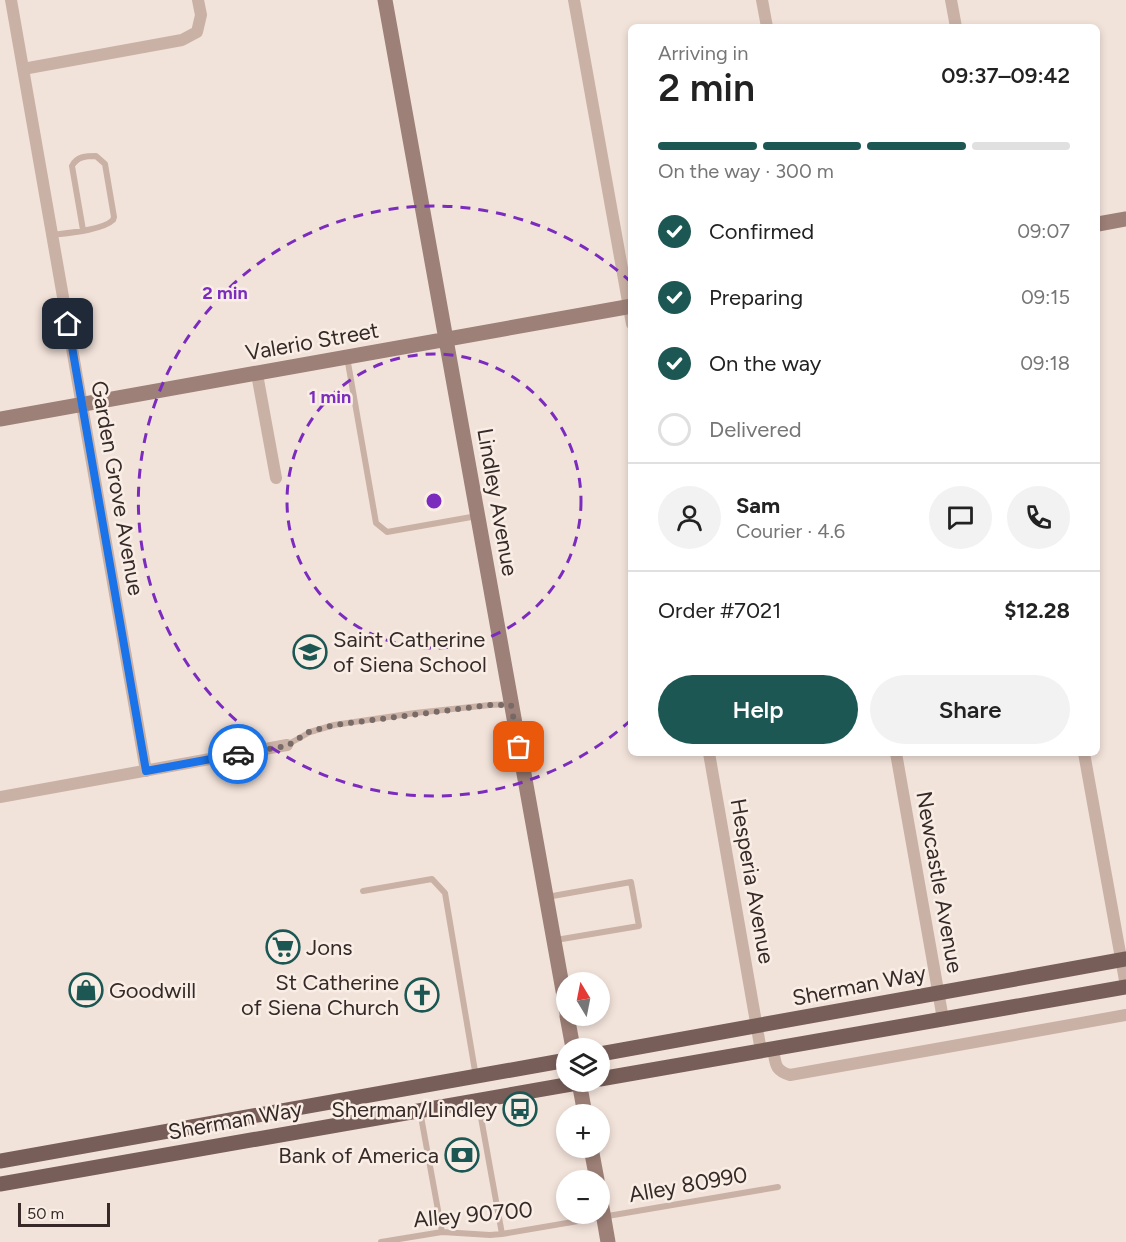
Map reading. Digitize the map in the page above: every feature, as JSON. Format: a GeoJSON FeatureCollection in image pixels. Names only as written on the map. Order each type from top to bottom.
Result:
{"type":"FeatureCollection","features":[{"type":"Feature","properties":{"kind":"main road","name":"Lindley Avenue"},"geometry":{"type":"LineString","coordinates":[[385,0],[560,972]]}},
{"type":"Feature","properties":{"kind":"main road"},"geometry":{"type":"LineString","coordinates":[[1100,224],[1126,219]]}},
{"type":"Feature","properties":{"kind":"main road","name":"Valerio Street"},"geometry":{"type":"LineString","coordinates":[[0,419],[628,307]]}},
{"type":"Feature","properties":{"kind":"main road","name":"Sherman Way"},"geometry":{"type":"LineString","coordinates":[[610,1052],[1124,960]]}},
{"type":"Feature","properties":{"kind":"main road"},"geometry":{"type":"LineString","coordinates":[[610,1077],[1126,986]]}},
{"type":"Feature","properties":{"kind":"main road","name":"Sherman Way"},"geometry":{"type":"LineString","coordinates":[[0,1161],[556,1062]]}},
{"type":"Feature","properties":{"kind":"main road","name":"Sherman Way"},"geometry":{"type":"LineString","coordinates":[[0,1184],[556,1086]]}},
{"type":"Feature","properties":{"kind":"main road"},"geometry":{"type":"LineString","coordinates":[[605,1224],[608,1242]]}},
{"type":"Feature","properties":{"kind":"street","name":"Garden Grove Avenue"},"geometry":{"type":"LineString","coordinates":[[11,0],[146,771]]}},
{"type":"Feature","properties":{"kind":"street"},"geometry":{"type":"LineString","coordinates":[[23,69],[182,40],[197,32],[201,15],[198,0]]}},
{"type":"Feature","properties":{"kind":"street"},"geometry":{"type":"LineString","coordinates":[[574,0],[628,296]]}},
{"type":"Feature","properties":{"kind":"street"},"geometry":{"type":"LineString","coordinates":[[762,0],[766,24]]}},
{"type":"Feature","properties":{"kind":"street"},"geometry":{"type":"LineString","coordinates":[[951,0],[955,24]]}},
{"type":"Feature","properties":{"kind":"street"},"geometry":{"type":"LineString","coordinates":[[257,374],[276,478]]}},
{"type":"Feature","properties":{"kind":"street"},"geometry":{"type":"LineString","coordinates":[[0,797],[287,746]]}},
{"type":"Feature","properties":{"kind":"street","name":"Hesperia Avenue"},"geometry":{"type":"LineString","coordinates":[[710,756],[757,1027],[767,1050]]}},
{"type":"Feature","properties":{"kind":"street","name":"Newcastle Avenue"},"geometry":{"type":"LineString","coordinates":[[897,756],[943,1019]]}},
{"type":"Feature","properties":{"kind":"street"},"geometry":{"type":"LineString","coordinates":[[1085,756],[1124,960],[1126,986]]}},
{"type":"Feature","properties":{"kind":"street"},"geometry":{"type":"LineString","coordinates":[[767,1050],[781,1072],[790,1075],[1126,1015]]}},
{"type":"Feature","properties":{"kind":"lane"},"geometry":{"type":"LineString","coordinates":[[52,235],[83,230],[109,224],[114,217],[105,164],[96,156],[81,158],[72,166],[83,230]]}},
{"type":"Feature","properties":{"kind":"lane"},"geometry":{"type":"LineString","coordinates":[[347,357],[376,524],[387,532],[478,516]]}},
{"type":"Feature","properties":{"kind":"lane"},"geometry":{"type":"LineString","coordinates":[[287,746],[309,732],[334,725],[415,713],[511,705]]}},
{"type":"Feature","properties":{"kind":"lane"},"geometry":{"type":"LineString","coordinates":[[363,891],[432,879],[445,893],[476,1077]]}},
{"type":"Feature","properties":{"kind":"lane"},"geometry":{"type":"LineString","coordinates":[[546,897],[631,882],[638,915],[639,926],[554,940]]}},
{"type":"Feature","properties":{"kind":"lane"},"geometry":{"type":"LineString","coordinates":[[478,1101],[502,1234]]}},
{"type":"Feature","properties":{"kind":"lane"},"geometry":{"type":"LineString","coordinates":[[420,1111],[442,1232]]}},
{"type":"Feature","properties":{"kind":"lane","name":"Alley 80990"},"geometry":{"type":"LineString","coordinates":[[610,1215],[778,1187]]}},
{"type":"Feature","properties":{"kind":"lane","name":"Alley 90700"},"geometry":{"type":"LineString","coordinates":[[384,1242],[442,1232],[502,1234],[559,1224]]}},
{"type":"Feature","properties":{"kind":"way so far"},"geometry":{"type":"LineString","coordinates":[[238,754],[287,746],[309,732],[334,725],[490,705],[511,705],[519,747]]}},
{"type":"Feature","properties":{"kind":"place","name":"Saint Catherine of Siena School"},"geometry":{"type":"Point","coordinates":[310,652]}},
{"type":"Feature","properties":{"kind":"place","name":"Jons"},"geometry":{"type":"Point","coordinates":[283,947]}},
{"type":"Feature","properties":{"kind":"place","name":"Goodwill"},"geometry":{"type":"Point","coordinates":[86,990]}},
{"type":"Feature","properties":{"kind":"place","name":"St Catherine of Siena Church"},"geometry":{"type":"Point","coordinates":[422,995]}},
{"type":"Feature","properties":{"kind":"place","name":"Sherman/Lindley"},"geometry":{"type":"Point","coordinates":[520,1109]}},
{"type":"Feature","properties":{"kind":"place","name":"Bank of America"},"geometry":{"type":"Point","coordinates":[462,1155]}},
{"type":"Feature","properties":{"kind":"route"},"geometry":{"type":"LineString","coordinates":[[68,324],[146,771],[238,754]]}}]}
